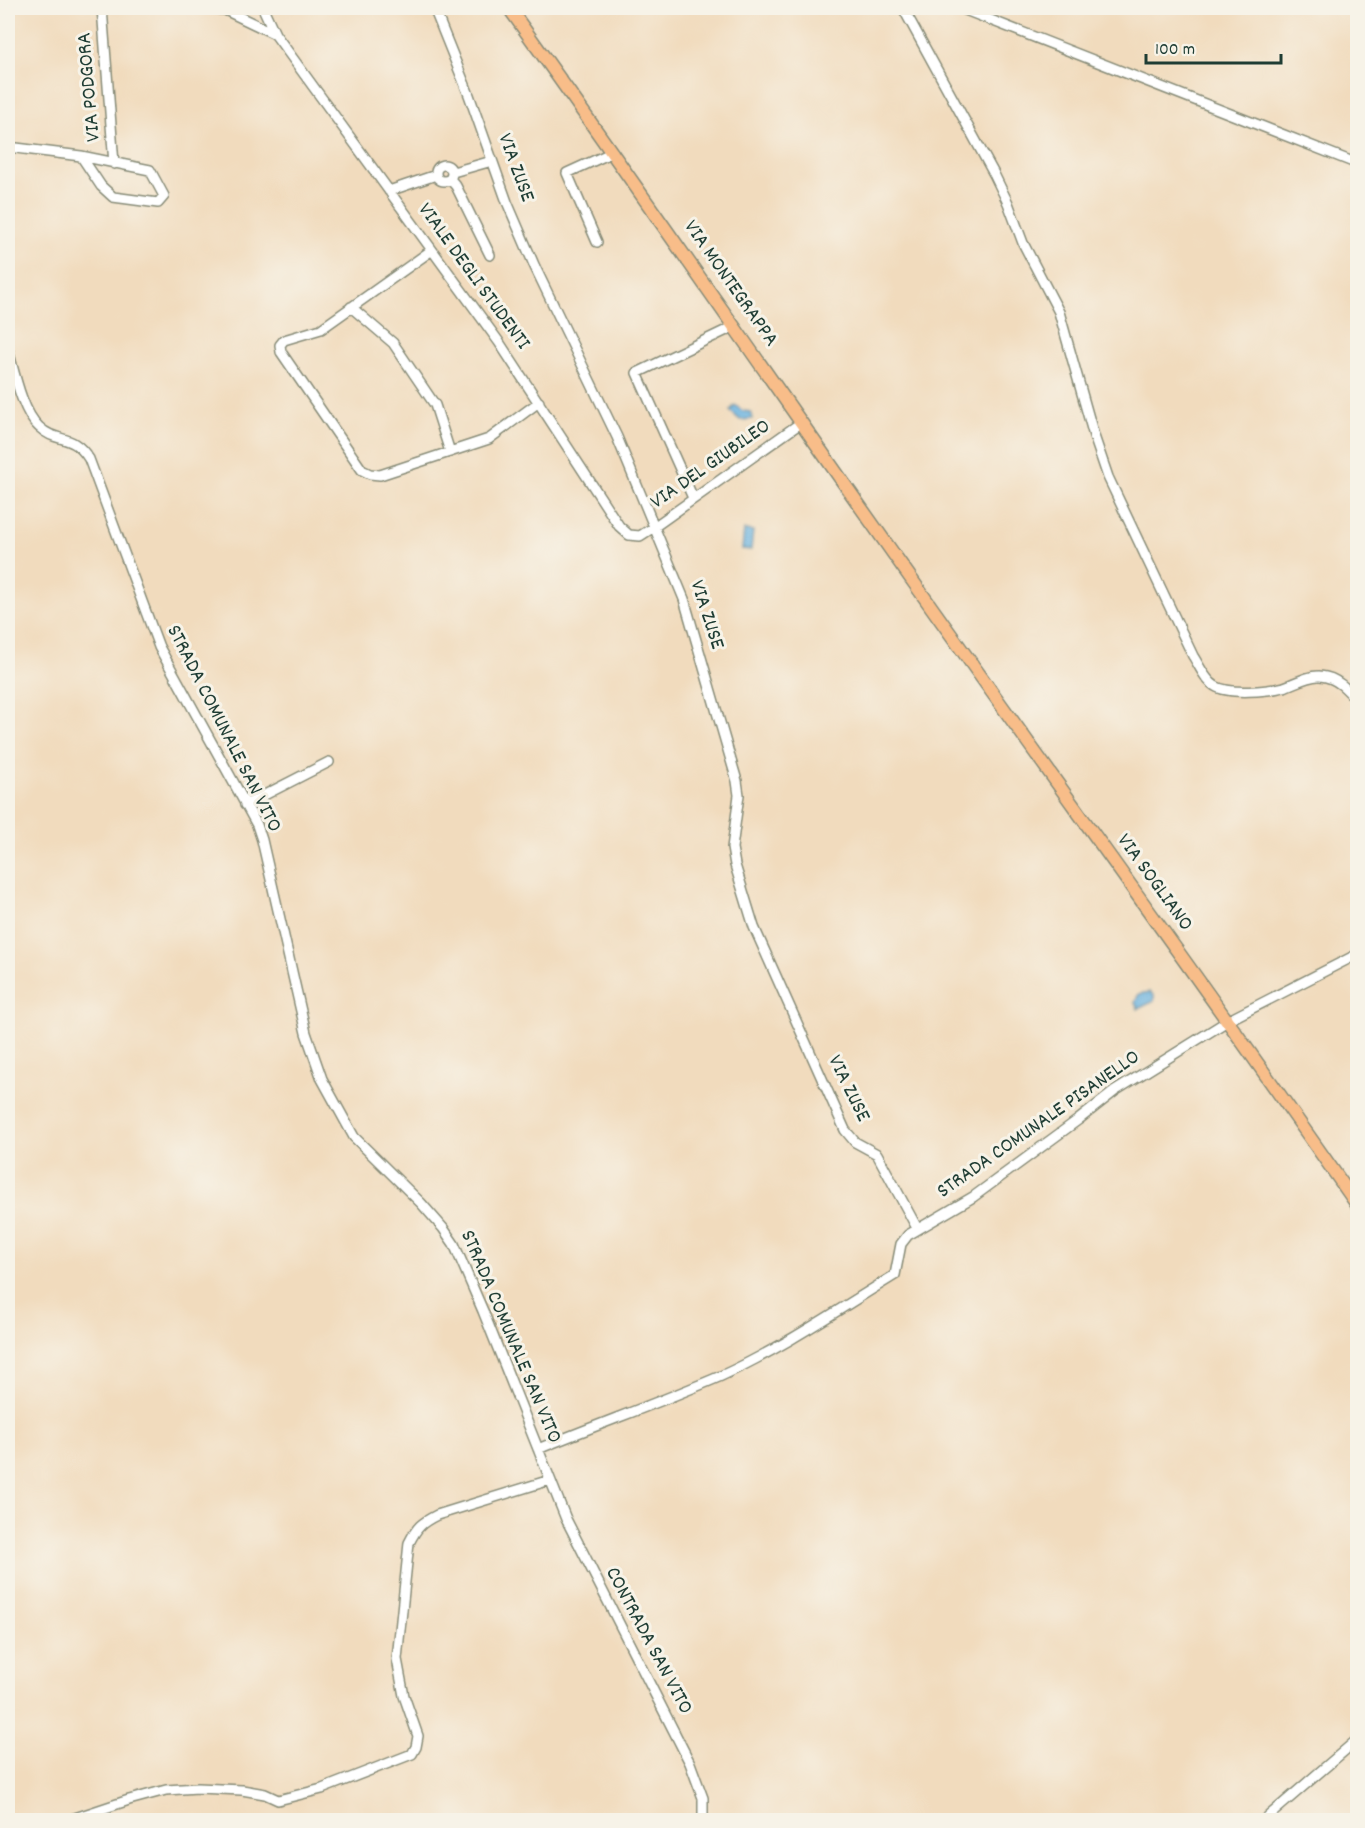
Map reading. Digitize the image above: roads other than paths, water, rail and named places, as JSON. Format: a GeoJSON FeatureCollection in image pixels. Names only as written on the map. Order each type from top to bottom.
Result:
{"type":"FeatureCollection","features":[{"type":"Feature","properties":{"kind":"main road","name":"VIA MONTEGRAPPA"},"geometry":{"type":"LineString","coordinates":[[509,8],[916,585]]}},
{"type":"Feature","properties":{"kind":"main road","name":"VIA SOGLIANO"},"geometry":{"type":"LineString","coordinates":[[916,585],[1228,1020],[1358,1206]]}},
{"type":"Feature","properties":{"kind":"street","name":"VIA PODGORA"},"geometry":{"type":"LineString","coordinates":[[102,8],[114,164]]}},
{"type":"Feature","properties":{"kind":"street"},"geometry":{"type":"LineString","coordinates":[[221,8],[275,34]]}},
{"type":"Feature","properties":{"kind":"street","name":"VIALE DEGLI STUDENTI"},"geometry":{"type":"LineString","coordinates":[[263,8],[275,34],[499,342],[619,526],[629,535],[640,536]]}},
{"type":"Feature","properties":{"kind":"street","name":"VIA ZUSE"},"geometry":{"type":"LineString","coordinates":[[434,8],[534,267],[612,427],[687,609],[737,781],[739,795],[732,848],[754,927],[845,1130],[855,1142],[876,1154],[917,1228]]}},
{"type":"Feature","properties":{"kind":"street"},"geometry":{"type":"LineString","coordinates":[[903,8],[994,174],[1023,243],[1059,312],[1108,477],[1193,656],[1204,674],[1214,686],[1226,690],[1252,691],[1282,687],[1320,675],[1336,680],[1358,702]]}},
{"type":"Feature","properties":{"kind":"street"},"geometry":{"type":"LineString","coordinates":[[960,8],[1358,164]]}},
{"type":"Feature","properties":{"kind":"street"},"geometry":{"type":"LineString","coordinates":[[8,147],[81,156],[150,170],[164,196],[158,203],[113,197],[101,186],[81,156]]}},
{"type":"Feature","properties":{"kind":"street"},"geometry":{"type":"LineString","coordinates":[[597,242],[567,173],[612,152]]}},
{"type":"Feature","properties":{"kind":"street"},"geometry":{"type":"LineString","coordinates":[[490,255],[451,176],[450,167],[446,164],[440,165],[436,170],[439,180],[445,181],[451,176],[492,161]]}},
{"type":"Feature","properties":{"kind":"street"},"geometry":{"type":"LineString","coordinates":[[389,191],[436,175]]}},
{"type":"Feature","properties":{"kind":"street"},"geometry":{"type":"LineString","coordinates":[[432,250],[321,328],[284,340],[280,345],[281,352],[362,470],[380,475],[489,439],[539,402]]}},
{"type":"Feature","properties":{"kind":"street"},"geometry":{"type":"LineString","coordinates":[[351,307],[393,343],[435,405],[450,452]]}},
{"type":"Feature","properties":{"kind":"street"},"geometry":{"type":"LineString","coordinates":[[693,498],[637,373],[735,326]]}},
{"type":"Feature","properties":{"kind":"street","name":"STRADA COMUNALE SAN VITO"},"geometry":{"type":"LineString","coordinates":[[8,350],[34,422],[46,432],[77,443],[88,459],[159,647],[257,825],[306,1033],[322,1079],[354,1137],[421,1203],[454,1244],[550,1480]]}},
{"type":"Feature","properties":{"kind":"street","name":"VIA DEL GIUBILEO"},"geometry":{"type":"LineString","coordinates":[[640,536],[802,422]]}},
{"type":"Feature","properties":{"kind":"street"},"geometry":{"type":"LineString","coordinates":[[245,805],[329,762]]}},
{"type":"Feature","properties":{"kind":"street","name":"STRADA COMUNALE PISANELLO"},"geometry":{"type":"LineString","coordinates":[[538,1449],[720,1376],[766,1353],[895,1275],[902,1244],[908,1235],[973,1197],[1115,1090],[1228,1020],[1358,954]]}},
{"type":"Feature","properties":{"kind":"street"},"geometry":{"type":"LineString","coordinates":[[69,1821],[166,1790],[198,1788],[242,1790],[264,1794],[278,1800],[322,1789],[412,1755],[418,1736],[404,1696],[397,1659],[409,1543],[415,1531],[423,1522],[437,1515],[550,1480]]}},
{"type":"Feature","properties":{"kind":"street","name":"CONTRADA SAN VITO"},"geometry":{"type":"LineString","coordinates":[[550,1480],[579,1549],[655,1691],[690,1763],[703,1798],[703,1821]]}},
{"type":"Feature","properties":{"kind":"street"},"geometry":{"type":"LineString","coordinates":[[1264,1821],[1358,1739]]}},
{"type":"Feature","properties":{"kind":"water"},"geometry":{"type":"Polygon","coordinates":[[[735,405],[743,411],[751,412],[752,419],[740,420],[730,411],[735,405]]]}},
{"type":"Feature","properties":{"kind":"water"},"geometry":{"type":"Polygon","coordinates":[[[744,530],[753,531],[751,550],[742,549],[744,530]]]}},
{"type":"Feature","properties":{"kind":"water"},"geometry":{"type":"Polygon","coordinates":[[[1150,992],[1154,996],[1154,1001],[1138,1009],[1135,1002],[1139,994],[1150,992]]]}}]}
